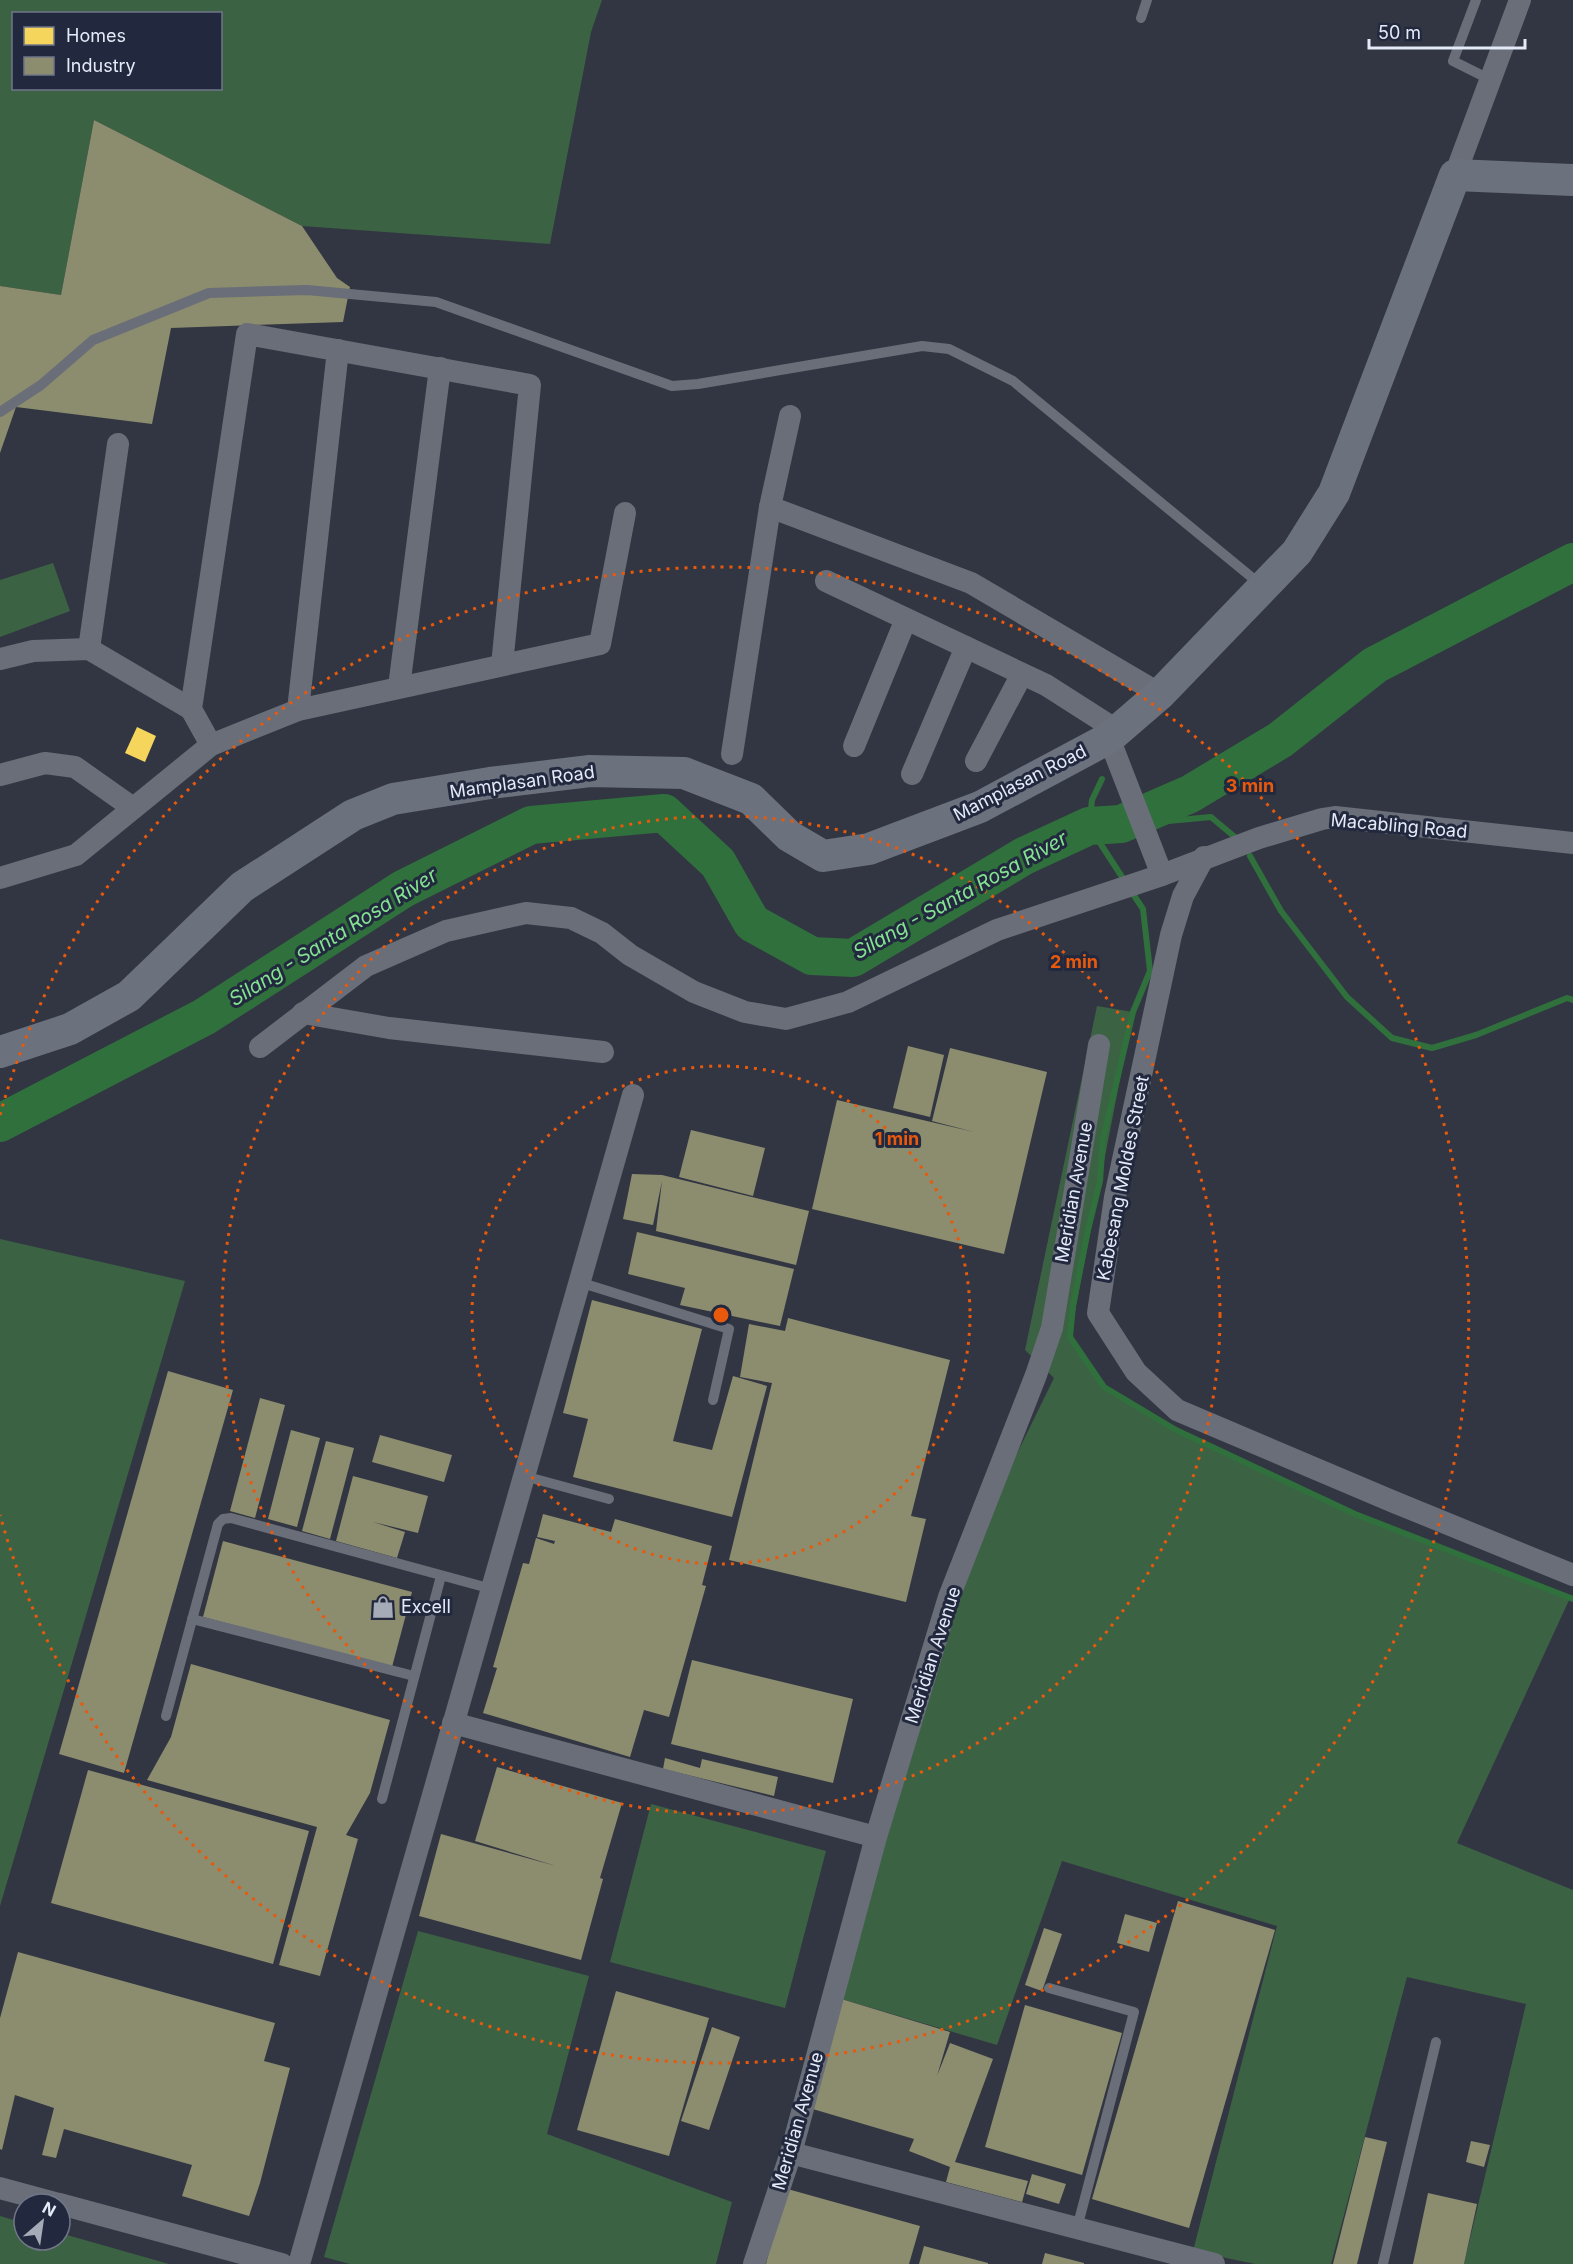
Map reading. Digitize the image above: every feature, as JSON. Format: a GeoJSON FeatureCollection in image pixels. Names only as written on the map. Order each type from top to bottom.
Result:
{"type":"FeatureCollection","features":[{"type":"Feature","properties":{"kind":"street"},"geometry":{"type":"LineString","coordinates":[[1520,0],[1455,175],[1573,180]]}},
{"type":"Feature","properties":{"kind":"street","name":"Mamplasan Road"},"geometry":{"type":"LineString","coordinates":[[0,1052],[70,1029],[129,996],[242,887],[353,815],[393,799],[490,783],[590,771],[684,772],[751,799],[789,836],[823,856],[869,849],[980,807],[1114,734],[1160,693],[1297,552],[1334,494],[1455,175]]}},
{"type":"Feature","properties":{"kind":"street"},"geometry":{"type":"LineString","coordinates":[[191,709],[247,334],[530,385],[502,665]]}},
{"type":"Feature","properties":{"kind":"street"},"geometry":{"type":"LineString","coordinates":[[298,710],[338,350]]}},
{"type":"Feature","properties":{"kind":"street"},"geometry":{"type":"LineString","coordinates":[[399,687],[440,368]]}},
{"type":"Feature","properties":{"kind":"street"},"geometry":{"type":"LineString","coordinates":[[732,754],[770,507],[790,416]]}},
{"type":"Feature","properties":{"kind":"street"},"geometry":{"type":"LineString","coordinates":[[89,649],[118,444]]}},
{"type":"Feature","properties":{"kind":"street"},"geometry":{"type":"LineString","coordinates":[[770,507],[971,582],[1160,693]]}},
{"type":"Feature","properties":{"kind":"street"},"geometry":{"type":"LineString","coordinates":[[0,878],[76,855],[211,745],[298,710],[600,644],[625,513]]}},
{"type":"Feature","properties":{"kind":"street"},"geometry":{"type":"LineString","coordinates":[[826,580],[1046,685],[1114,734],[1128,788],[1158,866]]}},
{"type":"Feature","properties":{"kind":"street"},"geometry":{"type":"LineString","coordinates":[[854,746],[906,619]]}},
{"type":"Feature","properties":{"kind":"street"},"geometry":{"type":"LineString","coordinates":[[912,774],[966,647]]}},
{"type":"Feature","properties":{"kind":"street"},"geometry":{"type":"LineString","coordinates":[[0,659],[33,651],[89,649],[191,709],[211,745]]}},
{"type":"Feature","properties":{"kind":"street"},"geometry":{"type":"LineString","coordinates":[[976,761],[1022,674]]}},
{"type":"Feature","properties":{"kind":"street"},"geometry":{"type":"LineString","coordinates":[[0,775],[45,763],[75,767],[133,808]]}},
{"type":"Feature","properties":{"kind":"street","name":"Macabling Road"},"geometry":{"type":"LineString","coordinates":[[260,1047],[366,966],[446,931],[526,914],[571,918],[602,933],[630,955],[694,992],[746,1011],[786,1019],[848,1002],[997,930],[1158,866],[1204,857],[1322,819],[1335,817],[1573,843]]}},
{"type":"Feature","properties":{"kind":"street","name":"Kabesang Moldes Street"},"geometry":{"type":"LineString","coordinates":[[1204,857],[1183,896],[1170,935],[1115,1197],[1098,1313],[1136,1372],[1177,1410],[1573,1575]]}},
{"type":"Feature","properties":{"kind":"street"},"geometry":{"type":"LineString","coordinates":[[303,1013],[389,1028],[603,1052]]}},
{"type":"Feature","properties":{"kind":"street","name":"Meridian Avenue"},"geometry":{"type":"LineString","coordinates":[[754,2264],[790,2153],[876,1837],[949,1597],[1036,1375],[1052,1328],[1099,1045]]}},
{"type":"Feature","properties":{"kind":"street"},"geometry":{"type":"LineString","coordinates":[[299,2264],[633,1095]]}},
{"type":"Feature","properties":{"kind":"street"},"geometry":{"type":"LineString","coordinates":[[453,1723],[876,1837]]}},
{"type":"Feature","properties":{"kind":"street"},"geometry":{"type":"LineString","coordinates":[[790,2153],[1214,2264]]}},
{"type":"Feature","properties":{"kind":"street"},"geometry":{"type":"LineString","coordinates":[[0,2188],[15,2192]]}},
{"type":"Feature","properties":{"kind":"street"},"geometry":{"type":"LineString","coordinates":[[72,2207],[282,2264]]}},
{"type":"Feature","properties":{"kind":"lane"},"geometry":{"type":"LineString","coordinates":[[1141,18],[1147,0]]}},
{"type":"Feature","properties":{"kind":"lane"},"geometry":{"type":"LineString","coordinates":[[1476,0],[1453,61],[1489,79]]}},
{"type":"Feature","properties":{"kind":"lane"},"geometry":{"type":"LineString","coordinates":[[0,412],[41,385],[93,340],[209,293],[307,290],[436,302],[672,386],[698,384],[922,346],[949,349],[1013,381],[1263,587]]}},
{"type":"Feature","properties":{"kind":"lane"},"geometry":{"type":"LineString","coordinates":[[579,1282],[729,1329],[713,1400]]}},
{"type":"Feature","properties":{"kind":"lane"},"geometry":{"type":"LineString","coordinates":[[524,1476],[609,1499]]}},
{"type":"Feature","properties":{"kind":"lane"},"geometry":{"type":"LineString","coordinates":[[166,1716],[218,1524],[223,1519],[231,1518],[492,1589]]}},
{"type":"Feature","properties":{"kind":"lane"},"geometry":{"type":"LineString","coordinates":[[382,1800],[441,1576]]}},
{"type":"Feature","properties":{"kind":"lane"},"geometry":{"type":"LineString","coordinates":[[192,1619],[414,1676]]}},
{"type":"Feature","properties":{"kind":"lane"},"geometry":{"type":"LineString","coordinates":[[1049,1988],[1134,2012],[1077,2228]]}},
{"type":"Feature","properties":{"kind":"lane"},"geometry":{"type":"LineString","coordinates":[[1383,2264],[1436,2042]]}},
{"type":"Feature","properties":{"kind":"green space"},"geometry":{"type":"Polygon","coordinates":[[[0,0],[602,0],[591,32],[550,244],[302,226],[94,120],[61,295],[0,286],[0,0]]]}},
{"type":"Feature","properties":{"kind":"green space"},"geometry":{"type":"Polygon","coordinates":[[[53,563],[70,611],[0,637],[0,580],[53,563]]]}},
{"type":"Feature","properties":{"kind":"green space"},"geometry":{"type":"Polygon","coordinates":[[[1097,1006],[1133,1012],[1070,1337],[1104,1387],[1176,1430],[1355,1514],[1570,1598],[1457,1843],[1573,1890],[1573,2264],[1464,2264],[1526,2004],[1407,1977],[1331,2264],[1255,2264],[1193,2251],[1277,1926],[1062,1861],[997,2045],[838,1998],[947,1596],[1054,1378],[1025,1350],[1097,1006]]]}},
{"type":"Feature","properties":{"kind":"green space"},"geometry":{"type":"Polygon","coordinates":[[[0,1239],[185,1281],[0,1906],[0,1239]]]}},
{"type":"Feature","properties":{"kind":"green space"},"geometry":{"type":"Polygon","coordinates":[[[651,1804],[826,1851],[785,2008],[610,1962],[651,1804]]]}},
{"type":"Feature","properties":{"kind":"green space"},"geometry":{"type":"Polygon","coordinates":[[[418,1931],[589,1976],[547,2134],[732,2202],[716,2264],[350,2264],[324,2257],[418,1931]]]}},
{"type":"Feature","properties":{"kind":"green space"},"geometry":{"type":"Polygon","coordinates":[[[0,2216],[12,2220],[12,2252],[72,2252],[72,2236],[169,2264],[0,2264],[0,2216]]]}},
{"type":"Feature","properties":{"kind":"building: Homes"},"geometry":{"type":"Polygon","coordinates":[[[137,727],[156,736],[145,762],[125,753],[137,727]]]}},
{"type":"Feature","properties":{"kind":"building: Industry"},"geometry":{"type":"Polygon","coordinates":[[[94,120],[302,226],[337,278],[350,287],[343,322],[171,328],[152,424],[16,407],[0,453],[0,286],[61,295],[94,120]]]}},
{"type":"Feature","properties":{"kind":"building: Industry"},"geometry":{"type":"Polygon","coordinates":[[[908,1046],[944,1055],[930,1117],[893,1108],[908,1046]]]}},
{"type":"Feature","properties":{"kind":"building: Industry"},"geometry":{"type":"Polygon","coordinates":[[[950,1048],[1047,1072],[1004,1254],[812,1209],[837,1100],[974,1132],[932,1121],[950,1048]]]}},
{"type":"Feature","properties":{"kind":"building: Industry"},"geometry":{"type":"Polygon","coordinates":[[[691,1130],[765,1148],[753,1196],[679,1177],[691,1130]]]}},
{"type":"Feature","properties":{"kind":"building: Industry"},"geometry":{"type":"Polygon","coordinates":[[[632,1174],[662,1175],[809,1211],[796,1265],[656,1231],[662,1181],[653,1225],[623,1219],[632,1174]]]}},
{"type":"Feature","properties":{"kind":"building: Industry"},"geometry":{"type":"Polygon","coordinates":[[[637,1232],[794,1269],[780,1326],[680,1305],[685,1288],[628,1274],[637,1232]]]}},
{"type":"Feature","properties":{"kind":"building: Industry"},"geometry":{"type":"Polygon","coordinates":[[[592,1300],[702,1329],[673,1441],[712,1450],[733,1376],[767,1386],[732,1517],[573,1477],[588,1419],[563,1413],[592,1300]]]}},
{"type":"Feature","properties":{"kind":"building: Industry"},"geometry":{"type":"Polygon","coordinates":[[[788,1318],[950,1360],[911,1516],[926,1519],[906,1602],[729,1560],[772,1383],[740,1377],[749,1324],[785,1331],[788,1318]]]}},
{"type":"Feature","properties":{"kind":"building: Industry"},"geometry":{"type":"Polygon","coordinates":[[[168,1371],[233,1390],[124,1773],[59,1754],[168,1371]]]}},
{"type":"Feature","properties":{"kind":"building: Industry"},"geometry":{"type":"Polygon","coordinates":[[[260,1398],[285,1405],[255,1518],[230,1511],[260,1398]]]}},
{"type":"Feature","properties":{"kind":"building: Industry"},"geometry":{"type":"Polygon","coordinates":[[[291,1430],[320,1438],[297,1527],[268,1519],[291,1430]]]}},
{"type":"Feature","properties":{"kind":"building: Industry"},"geometry":{"type":"Polygon","coordinates":[[[380,1435],[452,1455],[444,1482],[372,1462],[380,1435]]]}},
{"type":"Feature","properties":{"kind":"building: Industry"},"geometry":{"type":"Polygon","coordinates":[[[326,1441],[354,1448],[330,1539],[302,1531],[326,1441]]]}},
{"type":"Feature","properties":{"kind":"building: Industry"},"geometry":{"type":"Polygon","coordinates":[[[353,1476],[428,1496],[418,1533],[373,1522],[405,1532],[397,1558],[336,1541],[353,1476]]]}},
{"type":"Feature","properties":{"kind":"building: Industry"},"geometry":{"type":"Polygon","coordinates":[[[543,1514],[611,1532],[615,1519],[712,1546],[702,1585],[706,1586],[669,1717],[644,1710],[630,1757],[483,1713],[497,1668],[493,1667],[523,1563],[529,1564],[536,1538],[554,1544],[555,1541],[537,1537],[543,1514]]]}},
{"type":"Feature","properties":{"kind":"building: Industry"},"geometry":{"type":"Polygon","coordinates":[[[223,1541],[412,1592],[392,1667],[203,1617],[223,1541]]]}},
{"type":"Feature","properties":{"kind":"building: Industry"},"geometry":{"type":"Polygon","coordinates":[[[692,1660],[853,1699],[833,1783],[671,1744],[692,1660]]]}},
{"type":"Feature","properties":{"kind":"building: Industry"},"geometry":{"type":"Polygon","coordinates":[[[191,1664],[390,1720],[370,1793],[346,1835],[358,1839],[320,1976],[279,1965],[317,1827],[147,1780],[171,1737],[191,1664]]]}},
{"type":"Feature","properties":{"kind":"building: Industry"},"geometry":{"type":"Polygon","coordinates":[[[665,1758],[700,1768],[702,1759],[778,1777],[774,1796],[663,1769],[665,1758]]]}},
{"type":"Feature","properties":{"kind":"building: Industry"},"geometry":{"type":"Polygon","coordinates":[[[497,1767],[622,1803],[600,1878],[603,1879],[581,1960],[419,1916],[441,1834],[556,1866],[475,1841],[497,1767]]]}},
{"type":"Feature","properties":{"kind":"building: Industry"},"geometry":{"type":"Polygon","coordinates":[[[88,1770],[309,1831],[273,1964],[51,1903],[88,1770]]]}},
{"type":"Feature","properties":{"kind":"building: Industry"},"geometry":{"type":"Polygon","coordinates":[[[1178,1901],[1275,1930],[1189,2228],[1092,2199],[1178,1901]]]}},
{"type":"Feature","properties":{"kind":"building: Industry"},"geometry":{"type":"Polygon","coordinates":[[[1125,1914],[1157,1923],[1149,1952],[1117,1943],[1125,1914]]]}},
{"type":"Feature","properties":{"kind":"building: Industry"},"geometry":{"type":"Polygon","coordinates":[[[1044,1928],[1062,1934],[1042,1991],[1025,1985],[1044,1928]]]}},
{"type":"Feature","properties":{"kind":"building: Industry"},"geometry":{"type":"Polygon","coordinates":[[[18,1952],[275,2023],[264,2061],[290,2068],[249,2216],[182,2196],[192,2165],[64,2129],[56,2158],[42,2155],[54,2108],[15,2095],[2,2150],[0,2149],[0,2018],[18,1952]]]}},
{"type":"Feature","properties":{"kind":"building: Industry"},"geometry":{"type":"Polygon","coordinates":[[[616,1991],[709,2018],[669,2156],[577,2130],[616,1991]]]}},
{"type":"Feature","properties":{"kind":"building: Industry"},"geometry":{"type":"Polygon","coordinates":[[[838,1998],[950,2032],[937,2076],[950,2043],[993,2059],[955,2162],[1028,2181],[1022,2202],[946,2182],[950,2167],[909,2151],[914,2139],[806,2107],[838,1998]]]}},
{"type":"Feature","properties":{"kind":"building: Industry"},"geometry":{"type":"Polygon","coordinates":[[[1025,2005],[1122,2033],[1082,2175],[985,2147],[1025,2005]]]}},
{"type":"Feature","properties":{"kind":"building: Industry"},"geometry":{"type":"Polygon","coordinates":[[[712,2027],[740,2037],[709,2130],[681,2121],[712,2027]]]}},
{"type":"Feature","properties":{"kind":"building: Industry"},"geometry":{"type":"Polygon","coordinates":[[[1365,2137],[1387,2142],[1357,2264],[1333,2264],[1365,2137]]]}},
{"type":"Feature","properties":{"kind":"building: Industry"},"geometry":{"type":"Polygon","coordinates":[[[1471,2141],[1490,2145],[1484,2167],[1466,2162],[1471,2141]]]}},
{"type":"Feature","properties":{"kind":"building: Industry"},"geometry":{"type":"Polygon","coordinates":[[[1032,2174],[1066,2184],[1059,2204],[1026,2194],[1032,2174]]]}},
{"type":"Feature","properties":{"kind":"building: Industry"},"geometry":{"type":"Polygon","coordinates":[[[784,2188],[920,2226],[909,2264],[766,2264],[784,2188]]]}},
{"type":"Feature","properties":{"kind":"building: Industry"},"geometry":{"type":"Polygon","coordinates":[[[1428,2193],[1477,2204],[1464,2264],[1413,2264],[1428,2193]]]}},
{"type":"Feature","properties":{"kind":"building: Industry"},"geometry":{"type":"Polygon","coordinates":[[[924,2246],[988,2263],[988,2264],[919,2264],[924,2246]]]}},
{"type":"Feature","properties":{"kind":"building: Industry"},"geometry":{"type":"Polygon","coordinates":[[[1045,2253],[1084,2263],[1084,2264],[1042,2264],[1045,2253]]]}},
{"type":"Feature","properties":{"kind":"waterway","name":"Silang - Santa Rosa River"},"geometry":{"type":"LineString","coordinates":[[0,1123],[204,1017],[403,889],[531,825],[664,813],[718,863],[752,923],[812,956],[853,958],[1024,856],[1089,826],[1121,824],[1190,794],[1280,740],[1375,665],[1573,562]]}},
{"type":"Feature","properties":{"kind":"waterway"},"geometry":{"type":"LineString","coordinates":[[1102,779],[1092,800],[1089,826],[1124,880]]}},
{"type":"Feature","properties":{"kind":"waterway"},"geometry":{"type":"LineString","coordinates":[[1147,823],[1211,817],[1236,838]]}},
{"type":"Feature","properties":{"kind":"waterway","name":"Silang - Santa Rosa River"},"geometry":{"type":"LineString","coordinates":[[1089,826],[1137,824]]}},
{"type":"Feature","properties":{"kind":"waterway"},"geometry":{"type":"LineString","coordinates":[[1250,856],[1281,911],[1347,997],[1392,1038],[1432,1048],[1476,1035],[1567,998],[1573,1000]]}},
{"type":"Feature","properties":{"kind":"waterway"},"geometry":{"type":"LineString","coordinates":[[1133,894],[1143,909],[1150,971],[1133,1012],[1103,1139],[1100,1181],[1073,1306],[1070,1337],[1104,1387],[1176,1430],[1355,1514],[1573,1599]]}},
{"type":"Feature","properties":{"kind":"place","name":"Excell"},"geometry":{"type":"Point","coordinates":[383,1607]}}]}
